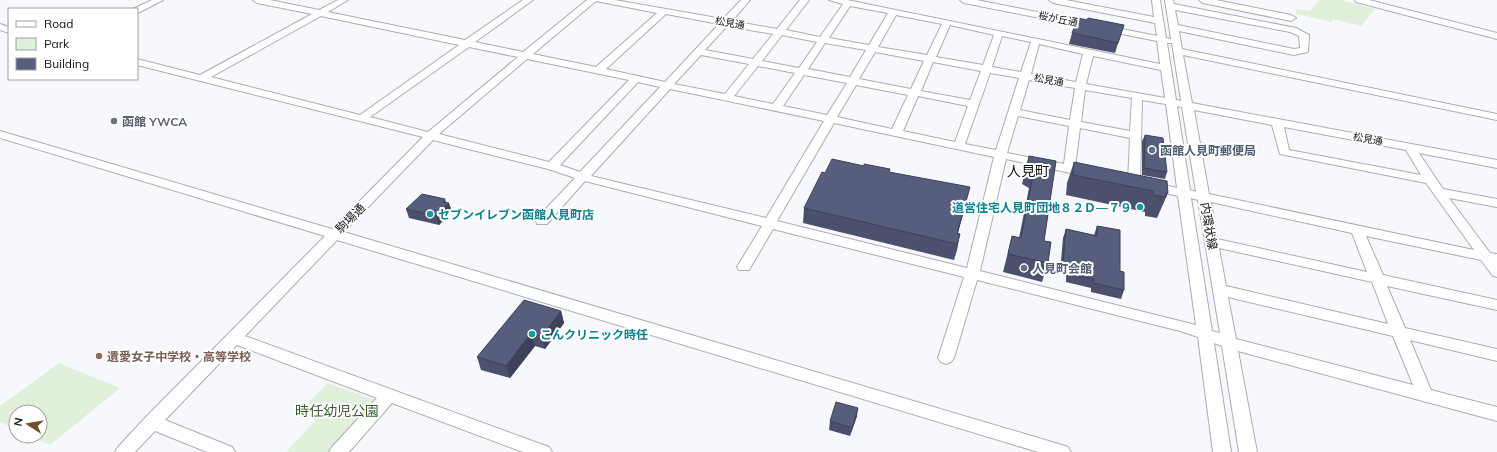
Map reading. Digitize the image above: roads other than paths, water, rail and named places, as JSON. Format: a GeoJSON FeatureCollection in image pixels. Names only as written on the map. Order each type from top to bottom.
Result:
{"type":"FeatureCollection","features":[{"type":"Feature","properties":{"kind":"street"},"geometry":{"type":"LineString","coordinates":[[138,10],[159,0]]}},
{"type":"Feature","properties":{"kind":"street"},"geometry":{"type":"LineString","coordinates":[[257,0],[1098,175]]}},
{"type":"Feature","properties":{"kind":"street"},"geometry":{"type":"LineString","coordinates":[[202,78],[344,0]]}},
{"type":"Feature","properties":{"kind":"street"},"geometry":{"type":"LineString","coordinates":[[362,118],[529,0]]}},
{"type":"Feature","properties":{"kind":"street","name":"駒場通"},"geometry":{"type":"LineString","coordinates":[[124,452],[334,234],[431,136],[525,55],[592,0]]}},
{"type":"Feature","properties":{"kind":"street","name":"松見通"},"geometry":{"type":"LineString","coordinates":[[600,0],[1188,105],[1497,164]]}},
{"type":"Feature","properties":{"kind":"street"},"geometry":{"type":"LineString","coordinates":[[542,221],[700,52],[746,0]]}},
{"type":"Feature","properties":{"kind":"street"},"geometry":{"type":"LineString","coordinates":[[727,98],[805,0]]}},
{"type":"Feature","properties":{"kind":"street"},"geometry":{"type":"LineString","coordinates":[[833,0],[1036,40],[1166,68]]}},
{"type":"Feature","properties":{"kind":"street","name":"桜が丘通"},"geometry":{"type":"LineString","coordinates":[[964,0],[1162,40],[1177,46],[1497,117]]}},
{"type":"Feature","properties":{"kind":"street"},"geometry":{"type":"LineString","coordinates":[[1053,0],[1159,21]]}},
{"type":"Feature","properties":{"kind":"street","name":"内環状線"},"geometry":{"type":"LineString","coordinates":[[1156,0],[1222,452]]}},
{"type":"Feature","properties":{"kind":"street"},"geometry":{"type":"LineString","coordinates":[[1202,0],[1291,18]]}},
{"type":"Feature","properties":{"kind":"street"},"geometry":{"type":"LineString","coordinates":[[1359,0],[1497,36]]}},
{"type":"Feature","properties":{"kind":"street"},"geometry":{"type":"LineString","coordinates":[[776,108],[848,3]]}},
{"type":"Feature","properties":{"kind":"street"},"geometry":{"type":"LineString","coordinates":[[1169,3],[1293,30],[1304,35],[1305,50],[1294,52],[1173,27]]}},
{"type":"Feature","properties":{"kind":"street","name":"内環状線"},"geometry":{"type":"LineString","coordinates":[[1169,3],[1205,198],[1249,452]]}},
{"type":"Feature","properties":{"kind":"street"},"geometry":{"type":"LineString","coordinates":[[598,71],[664,11]]}},
{"type":"Feature","properties":{"kind":"street"},"geometry":{"type":"LineString","coordinates":[[744,267],[893,12]]}},
{"type":"Feature","properties":{"kind":"street"},"geometry":{"type":"LineString","coordinates":[[896,133],[947,22]]}},
{"type":"Feature","properties":{"kind":"street"},"geometry":{"type":"LineString","coordinates":[[959,146],[988,69],[999,33]]}},
{"type":"Feature","properties":{"kind":"street"},"geometry":{"type":"LineString","coordinates":[[946,358],[972,274],[1001,154],[1036,40]]}},
{"type":"Feature","properties":{"kind":"street"},"geometry":{"type":"LineString","coordinates":[[1069,168],[1080,86],[1089,51]]}},
{"type":"Feature","properties":{"kind":"street"},"geometry":{"type":"LineString","coordinates":[[700,52],[975,104]]}},
{"type":"Feature","properties":{"kind":"street"},"geometry":{"type":"LineString","coordinates":[[138,62],[552,166],[582,177],[1183,326],[1230,343],[1497,414]]}},
{"type":"Feature","properties":{"kind":"street"},"geometry":{"type":"LineString","coordinates":[[552,166],[636,79]]}},
{"type":"Feature","properties":{"kind":"street"},"geometry":{"type":"LineString","coordinates":[[1134,182],[1138,96]]}},
{"type":"Feature","properties":{"kind":"street"},"geometry":{"type":"LineString","coordinates":[[1015,112],[1136,136]]}},
{"type":"Feature","properties":{"kind":"street"},"geometry":{"type":"LineString","coordinates":[[1277,122],[1284,152],[1430,180]]}},
{"type":"Feature","properties":{"kind":"street"},"geometry":{"type":"LineString","coordinates":[[0,134],[1062,452]]}},
{"type":"Feature","properties":{"kind":"street"},"geometry":{"type":"LineString","coordinates":[[1409,146],[1430,180],[1491,257],[1497,272]]}},
{"type":"Feature","properties":{"kind":"street"},"geometry":{"type":"LineString","coordinates":[[1120,179],[1491,257]]}},
{"type":"Feature","properties":{"kind":"street"},"geometry":{"type":"LineString","coordinates":[[1439,192],[1497,203]]}},
{"type":"Feature","properties":{"kind":"street"},"geometry":{"type":"LineString","coordinates":[[1357,229],[1400,331],[1425,396]]}},
{"type":"Feature","properties":{"kind":"street"},"geometry":{"type":"LineString","coordinates":[[1212,242],[1497,305]]}},
{"type":"Feature","properties":{"kind":"street"},"geometry":{"type":"LineString","coordinates":[[1220,290],[1400,331],[1497,355]]}},
{"type":"Feature","properties":{"kind":"street"},"geometry":{"type":"LineString","coordinates":[[233,338],[544,452]]}},
{"type":"Feature","properties":{"kind":"street"},"geometry":{"type":"LineString","coordinates":[[338,452],[389,396]]}},
{"type":"Feature","properties":{"kind":"street"},"geometry":{"type":"LineString","coordinates":[[152,422],[226,452]]}},
{"type":"Feature","properties":{"kind":"place","name":"函館 YWCA"},"geometry":{"type":"Point","coordinates":[114,121]}},
{"type":"Feature","properties":{"kind":"place","name":"函館人見町郵便局"},"geometry":{"type":"Point","coordinates":[1152,150]}},
{"type":"Feature","properties":{"kind":"place","name":"道営住宅人見町団地８２Ｄ―７９"},"geometry":{"type":"Point","coordinates":[1140,207]}},
{"type":"Feature","properties":{"kind":"place","name":"セブンイレブン函館人見町店"},"geometry":{"type":"Point","coordinates":[430,214]}},
{"type":"Feature","properties":{"kind":"place","name":"人見町会館"},"geometry":{"type":"Point","coordinates":[1024,268]}},
{"type":"Feature","properties":{"kind":"place","name":"こんクリニック時任"},"geometry":{"type":"Point","coordinates":[532,334]}},
{"type":"Feature","properties":{"kind":"place","name":"遺愛女子中学校・高等学校"},"geometry":{"type":"Point","coordinates":[99,356]}},
{"type":"Feature","properties":{"kind":"district","name":"人見町"},"geometry":{"type":"Point","coordinates":[1028,171]}},
{"type":"Feature","properties":{"kind":"park label","name":"時任幼児公園"},"geometry":{"type":"Point","coordinates":[337,411]}}]}
